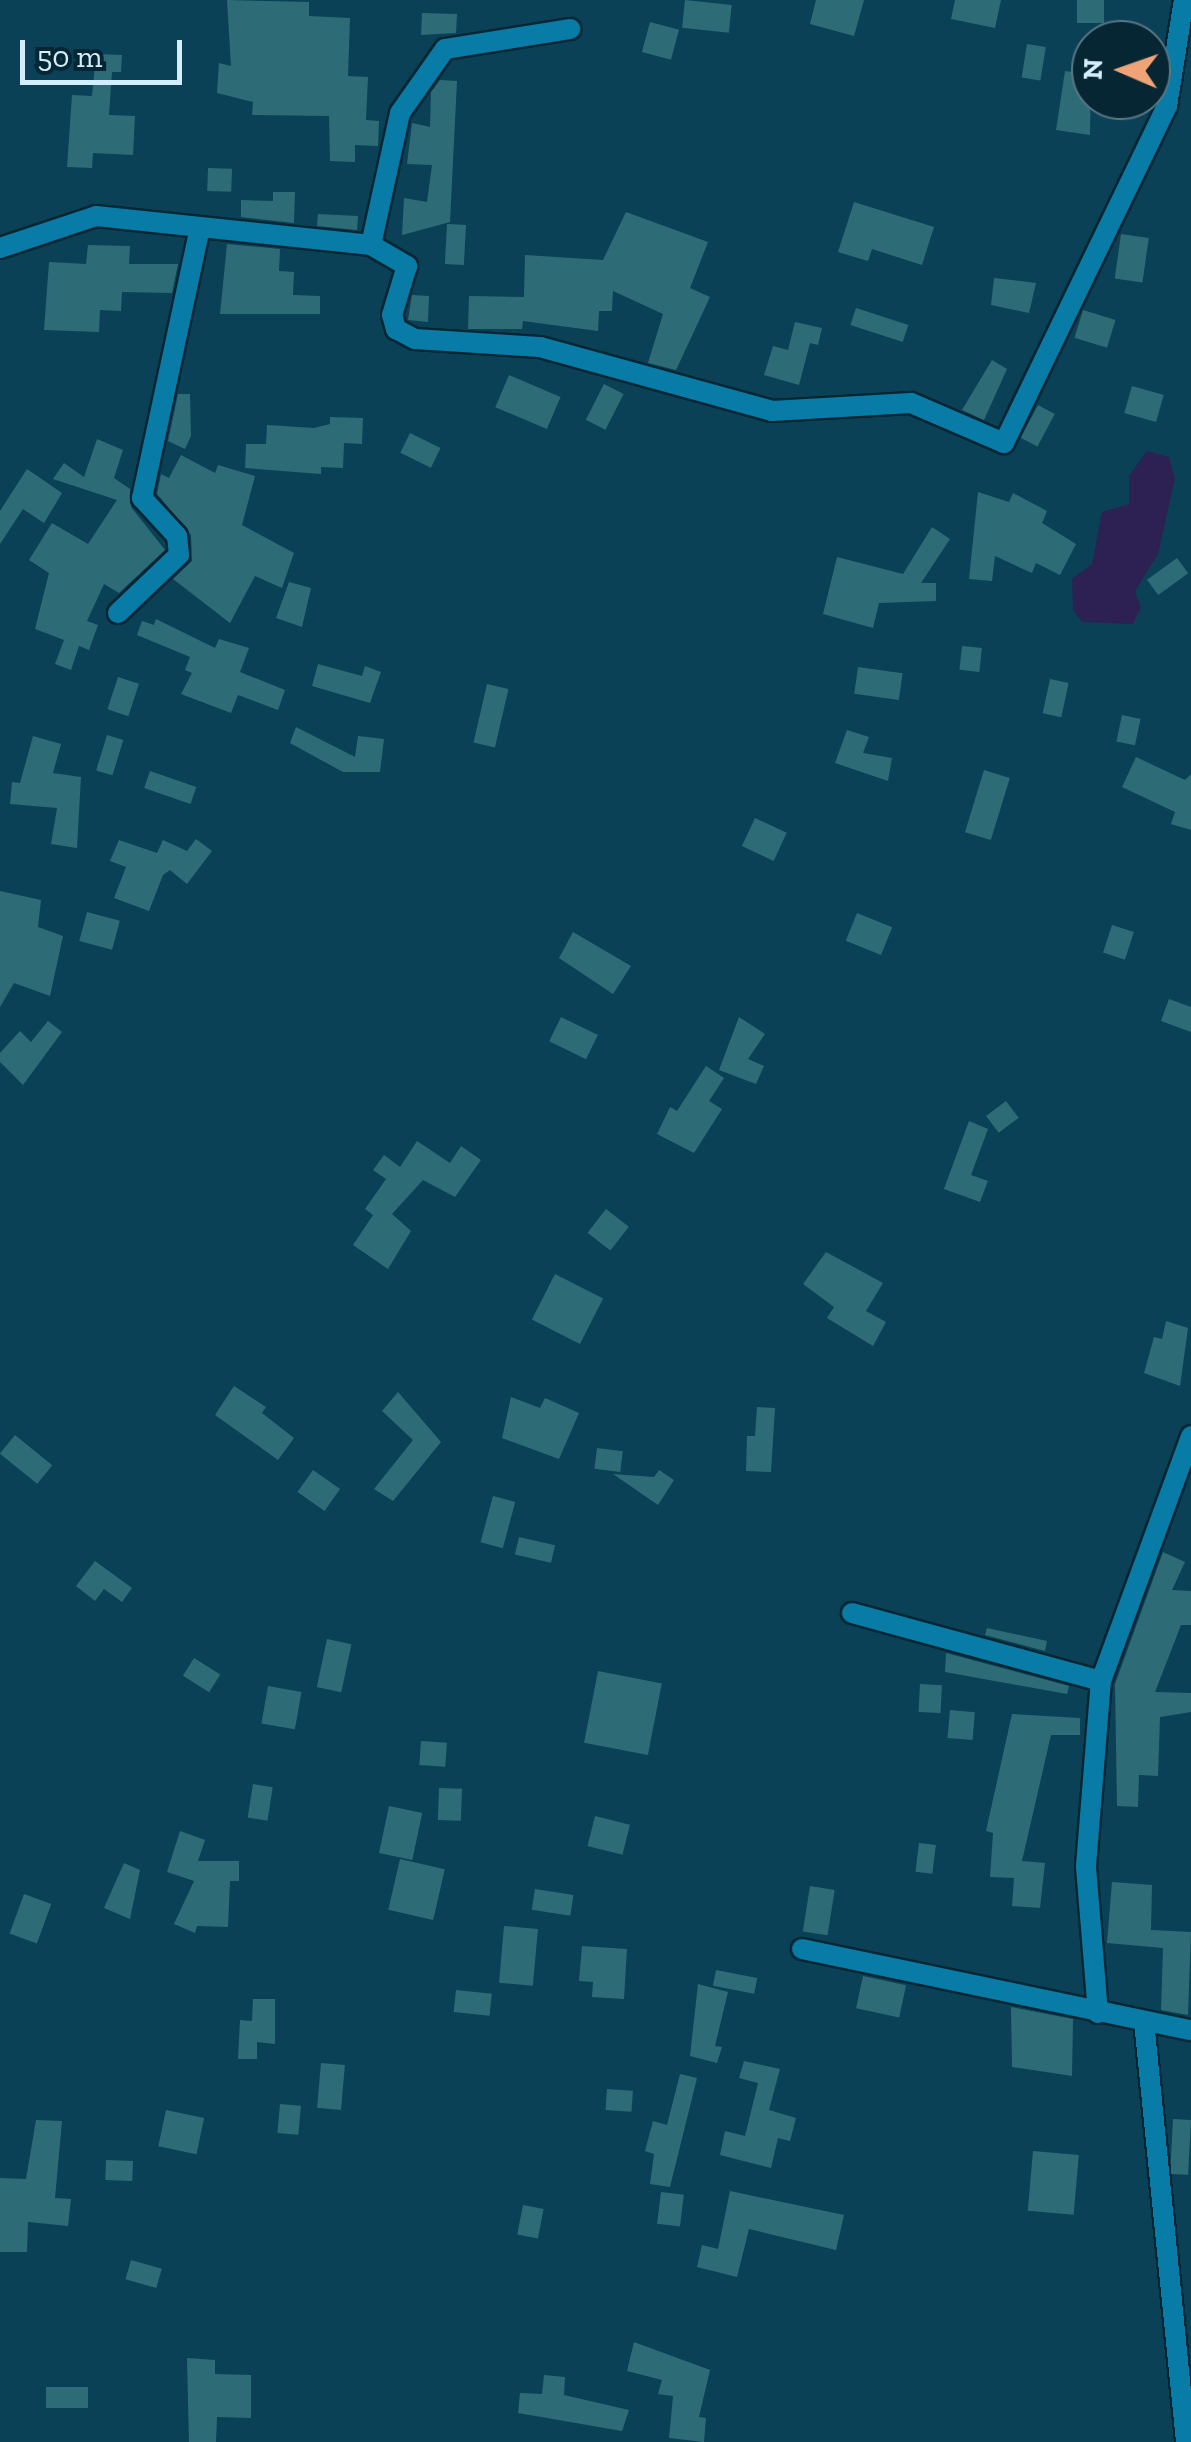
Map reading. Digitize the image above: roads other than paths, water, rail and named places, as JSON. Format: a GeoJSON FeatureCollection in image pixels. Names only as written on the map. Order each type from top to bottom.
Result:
{"type":"FeatureCollection","features":[{"type":"Feature","properties":{"kind":"street"},"geometry":{"type":"LineString","coordinates":[[0,248],[96,216],[371,245],[408,266],[392,315],[396,328],[414,339],[540,347],[772,411],[911,403],[1004,444],[1167,106],[1184,0]]}},
{"type":"Feature","properties":{"kind":"street"},"geometry":{"type":"LineString","coordinates":[[371,245],[400,113],[445,49],[570,29]]}},
{"type":"Feature","properties":{"kind":"street"},"geometry":{"type":"LineString","coordinates":[[118,613],[179,555],[177,536],[142,498],[200,227]]}},
{"type":"Feature","properties":{"kind":"street"},"geometry":{"type":"LineString","coordinates":[[1098,2013],[1086,1866],[1101,1681],[1191,1436]]}},
{"type":"Feature","properties":{"kind":"street"},"geometry":{"type":"LineString","coordinates":[[852,1613],[1101,1681]]}},
{"type":"Feature","properties":{"kind":"street"},"geometry":{"type":"LineString","coordinates":[[802,1949],[1191,2030]]}},
{"type":"Feature","properties":{"kind":"street"},"geometry":{"type":"LineString","coordinates":[[1144,2022],[1186,2442]]}}]}
